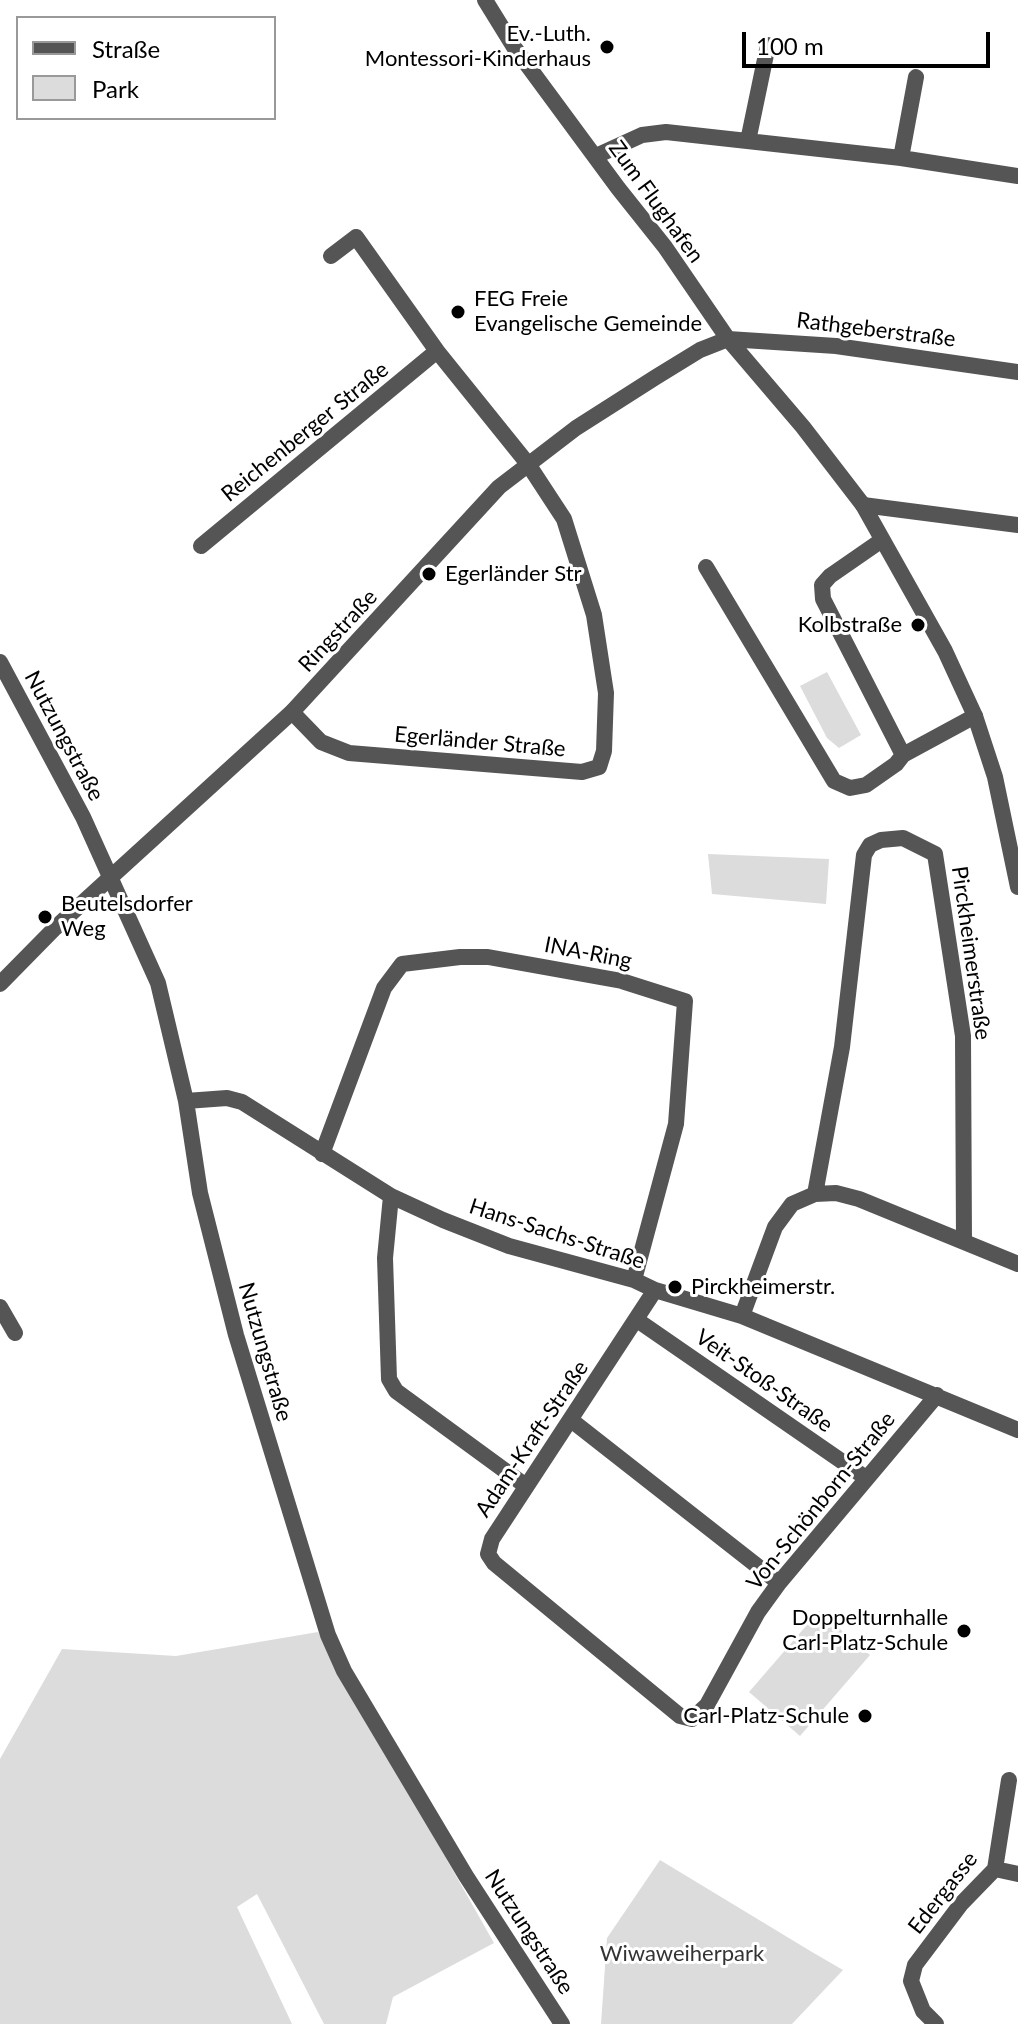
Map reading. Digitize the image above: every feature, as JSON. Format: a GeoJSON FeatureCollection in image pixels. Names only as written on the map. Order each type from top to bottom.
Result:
{"type":"FeatureCollection","features":[{"type":"Feature","properties":{"kind":"street","name":"Zum Flughafen"},"geometry":{"type":"LineString","coordinates":[[485,0],[514,47],[665,247],[728,339],[773,390],[863,505],[876,545],[945,651],[975,716],[995,777],[1018,887]]}},
{"type":"Feature","properties":{"kind":"street"},"geometry":{"type":"LineString","coordinates":[[748,141],[768,45]]}},
{"type":"Feature","properties":{"kind":"street"},"geometry":{"type":"LineString","coordinates":[[901,158],[916,77]]}},
{"type":"Feature","properties":{"kind":"street"},"geometry":{"type":"LineString","coordinates":[[596,156],[653,133],[901,158],[1018,176]]}},
{"type":"Feature","properties":{"kind":"street"},"geometry":{"type":"LineString","coordinates":[[331,256],[356,237],[437,351],[528,464]]}},
{"type":"Feature","properties":{"kind":"street","name":"Rathgeberstraße"},"geometry":{"type":"LineString","coordinates":[[728,339],[796,341],[1018,372]]}},
{"type":"Feature","properties":{"kind":"street","name":"Ringstraße"},"geometry":{"type":"LineString","coordinates":[[2,978],[292,712],[425,570],[480,504],[576,428],[700,350],[728,339]]}},
{"type":"Feature","properties":{"kind":"street","name":"Reichenberger Straße"},"geometry":{"type":"LineString","coordinates":[[201,546],[437,351]]}},
{"type":"Feature","properties":{"kind":"street","name":"Egerländer Straße"},"geometry":{"type":"LineString","coordinates":[[292,712],[321,742],[349,753],[582,772],[599,767],[604,751],[606,693],[594,615],[564,519],[528,464]]}},
{"type":"Feature","properties":{"kind":"street"},"geometry":{"type":"LineString","coordinates":[[863,505],[1018,525]]}},
{"type":"Feature","properties":{"kind":"street"},"geometry":{"type":"LineString","coordinates":[[876,545],[830,576],[822,585],[823,599],[903,755]]}},
{"type":"Feature","properties":{"kind":"street"},"geometry":{"type":"LineString","coordinates":[[706,567],[834,781],[850,788],[866,785],[896,764],[903,755],[975,716]]}},
{"type":"Feature","properties":{"kind":"street","name":"Nutzungstraße"},"geometry":{"type":"LineString","coordinates":[[0,662],[83,817],[158,983],[186,1101],[200,1193],[236,1335],[328,1635],[344,1671],[466,1876],[562,2024]]}},
{"type":"Feature","properties":{"kind":"street","name":"Pirckheimerstraße"},"geometry":{"type":"LineString","coordinates":[[815,1194],[842,1047],[864,855],[870,845],[881,840],[903,838],[935,854],[963,1036],[964,1242]]}},
{"type":"Feature","properties":{"kind":"street","name":"INA-Ring"},"geometry":{"type":"LineString","coordinates":[[322,1154],[384,988],[402,964],[488,957],[622,981],[685,1001],[676,1124],[634,1280]]}},
{"type":"Feature","properties":{"kind":"street","name":"Hans-Sachs-Straße"},"geometry":{"type":"LineString","coordinates":[[186,1101],[227,1098],[242,1102],[391,1196],[509,1246],[634,1280],[655,1290],[742,1316],[1018,1430]]}},
{"type":"Feature","properties":{"kind":"street"},"geometry":{"type":"LineString","coordinates":[[742,1316],[775,1227],[792,1204],[815,1194],[836,1193],[859,1199],[1018,1264]]}},
{"type":"Feature","properties":{"kind":"street"},"geometry":{"type":"LineString","coordinates":[[391,1196],[385,1258],[389,1379],[396,1391],[526,1486]]}},
{"type":"Feature","properties":{"kind":"street","name":"Adam-Kraft-Straße"},"geometry":{"type":"LineString","coordinates":[[655,1290],[492,1539],[488,1554],[494,1563],[680,1716],[692,1719]]}},
{"type":"Feature","properties":{"kind":"street"},"geometry":{"type":"LineString","coordinates":[[0,1307],[15,1333]]}},
{"type":"Feature","properties":{"kind":"street","name":"Veit-Stoß-Straße"},"geometry":{"type":"LineString","coordinates":[[637,1320],[866,1478]]}},
{"type":"Feature","properties":{"kind":"street","name":"Von-Schönborn-Straße"},"geometry":{"type":"LineString","coordinates":[[692,1719],[707,1705],[758,1612],[779,1583],[937,1395]]}},
{"type":"Feature","properties":{"kind":"street"},"geometry":{"type":"LineString","coordinates":[[571,1420],[779,1583]]}},
{"type":"Feature","properties":{"kind":"street","name":"Edergasse"},"geometry":{"type":"LineString","coordinates":[[936,2024],[923,2011],[911,1981],[915,1965],[961,1904],[995,1869],[1009,1780]]}},
{"type":"Feature","properties":{"kind":"street"},"geometry":{"type":"LineString","coordinates":[[995,1869],[1018,1874]]}},
{"type":"Feature","properties":{"kind":"green space"},"geometry":{"type":"Polygon","coordinates":[[[827,672],[861,735],[839,748],[827,738],[800,686],[827,672]]]}},
{"type":"Feature","properties":{"kind":"green space"},"geometry":{"type":"Polygon","coordinates":[[[708,854],[829,859],[826,904],[712,894],[708,854]]]}},
{"type":"Feature","properties":{"kind":"green space"},"geometry":{"type":"Polygon","coordinates":[[[819,1611],[870,1655],[800,1736],[749,1692],[819,1611]]]}},
{"type":"Feature","properties":{"kind":"green space"},"geometry":{"type":"Polygon","coordinates":[[[318,1632],[494,1943],[393,1997],[386,2024],[324,2024],[257,1894],[237,1907],[292,2024],[0,2024],[0,1759],[62,1649],[176,1656],[318,1632]]]}},
{"type":"Feature","properties":{"kind":"green space","name":"Wiwaweiherpark"},"geometry":{"type":"Polygon","coordinates":[[[660,1860],[843,1970],[792,2024],[601,2024],[607,1938],[660,1860]]]}},
{"type":"Feature","properties":{"kind":"place","name":"Ev.-Luth. Montessori-Kinderhaus"},"geometry":{"type":"Point","coordinates":[607,47]}},
{"type":"Feature","properties":{"kind":"place","name":"FEG Freie Evangelische Gemeinde"},"geometry":{"type":"Point","coordinates":[458,312]}},
{"type":"Feature","properties":{"kind":"place","name":"Egerländer Str"},"geometry":{"type":"Point","coordinates":[429,574]}},
{"type":"Feature","properties":{"kind":"place","name":"Kolbstraße"},"geometry":{"type":"Point","coordinates":[918,625]}},
{"type":"Feature","properties":{"kind":"place","name":"Beutelsdorfer Weg"},"geometry":{"type":"Point","coordinates":[45,917]}},
{"type":"Feature","properties":{"kind":"place","name":"Pirckheimerstr."},"geometry":{"type":"Point","coordinates":[675,1287]}},
{"type":"Feature","properties":{"kind":"place","name":"Doppelturnhalle Carl-Platz-Schule"},"geometry":{"type":"Point","coordinates":[964,1631]}},
{"type":"Feature","properties":{"kind":"place","name":"Carl-Platz-Schule"},"geometry":{"type":"Point","coordinates":[865,1716]}}]}
